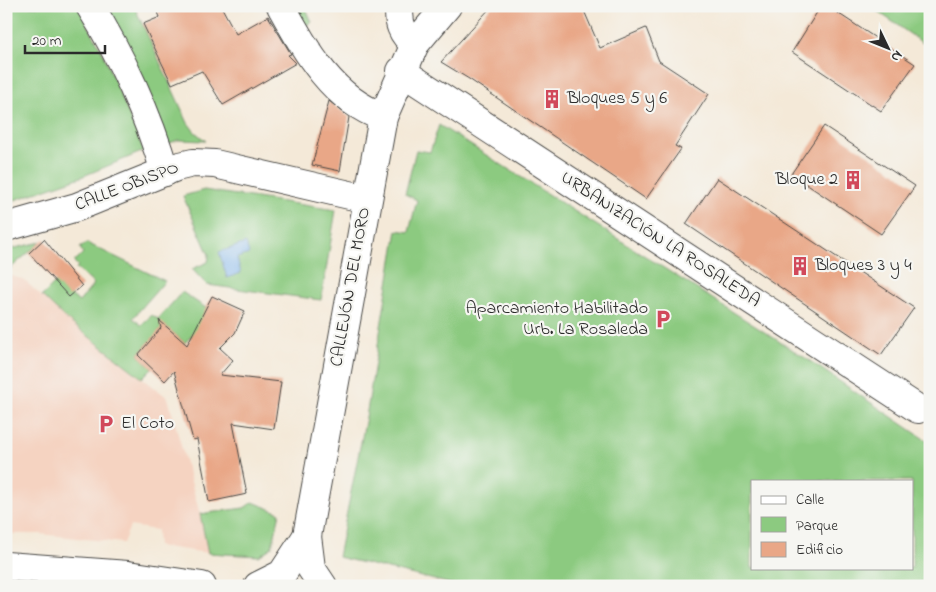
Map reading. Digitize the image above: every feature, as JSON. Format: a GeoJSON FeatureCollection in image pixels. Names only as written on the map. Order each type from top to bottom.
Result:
{"type":"FeatureCollection","features":[{"type":"Feature","properties":{"kind":"main road"},"geometry":{"type":"LineString","coordinates":[[90,6],[121,63],[157,145],[166,172]]}},
{"type":"Feature","properties":{"kind":"main road"},"geometry":{"type":"LineString","coordinates":[[281,6],[308,55],[319,69],[360,107],[383,117]]}},
{"type":"Feature","properties":{"kind":"main road"},"geometry":{"type":"LineString","coordinates":[[400,6],[399,19],[402,30],[407,38],[415,44]]}},
{"type":"Feature","properties":{"kind":"main road","name":"CALLEJÓN DEL MORO"},"geometry":{"type":"LineString","coordinates":[[307,536],[383,117],[401,70],[415,44],[441,8]]}},
{"type":"Feature","properties":{"kind":"main road","name":"URBANIZACIÓN LA ROSALEDA"},"geometry":{"type":"LineString","coordinates":[[401,70],[918,409]]}},
{"type":"Feature","properties":{"kind":"main road","name":"CALLE OBISPO"},"geometry":{"type":"LineString","coordinates":[[6,227],[76,206],[193,163],[214,164],[367,199]]}},
{"type":"Feature","properties":{"kind":"main road"},"geometry":{"type":"LineString","coordinates":[[266,585],[286,570],[307,536]]}},
{"type":"Feature","properties":{"kind":"main road"},"geometry":{"type":"LineString","coordinates":[[307,536],[311,568],[323,586]]}},
{"type":"Feature","properties":{"kind":"main road"},"geometry":{"type":"LineString","coordinates":[[6,566],[128,575],[202,586]]}},
{"type":"Feature","properties":{"kind":"shaded area","name":"El Coto"},"geometry":{"type":"Polygon","coordinates":[[[6,274],[24,280],[65,318],[168,398],[207,540],[208,553],[158,546],[157,530],[130,526],[123,543],[40,534],[6,534],[6,274]]]}},
{"type":"Feature","properties":{"kind":"green space"},"geometry":{"type":"Polygon","coordinates":[[[6,6],[78,6],[102,51],[144,151],[81,177],[6,203],[6,6]]]}},
{"type":"Feature","properties":{"kind":"green space"},"geometry":{"type":"Polygon","coordinates":[[[98,6],[134,6],[188,123],[206,141],[178,140],[165,145],[98,6]]]}},
{"type":"Feature","properties":{"kind":"green space"},"geometry":{"type":"Polygon","coordinates":[[[289,6],[305,6],[312,22],[303,27],[289,6]]]}},
{"type":"Feature","properties":{"kind":"green space"},"geometry":{"type":"Polygon","coordinates":[[[870,6],[930,6],[930,48],[870,6]]]}},
{"type":"Feature","properties":{"kind":"green space"},"geometry":{"type":"Polygon","coordinates":[[[439,125],[807,359],[930,443],[930,586],[460,586],[338,557],[366,417],[397,230],[409,232],[417,200],[405,194],[416,150],[430,152],[439,125]]]}},
{"type":"Feature","properties":{"kind":"green space"},"geometry":{"type":"Polygon","coordinates":[[[204,190],[336,210],[321,300],[207,285],[192,269],[208,262],[209,255],[183,196],[204,190]]]}},
{"type":"Feature","properties":{"kind":"green space"},"geometry":{"type":"Polygon","coordinates":[[[41,242],[6,272],[6,250],[41,242]]]}},
{"type":"Feature","properties":{"kind":"green space"},"geometry":{"type":"Polygon","coordinates":[[[87,243],[165,281],[133,318],[141,325],[152,315],[158,319],[182,292],[212,312],[185,343],[164,325],[138,355],[152,368],[142,378],[65,318],[42,296],[56,282],[79,302],[94,284],[76,268],[78,266],[74,262],[83,253],[80,248],[87,243]]]}},
{"type":"Feature","properties":{"kind":"green space"},"geometry":{"type":"Polygon","coordinates":[[[253,502],[280,513],[272,547],[259,556],[208,553],[200,514],[244,508],[253,502]]]}},
{"type":"Feature","properties":{"kind":"water"},"geometry":{"type":"Polygon","coordinates":[[[246,243],[249,254],[237,258],[241,273],[227,278],[219,252],[246,243]]]}},
{"type":"Feature","properties":{"kind":"building"},"geometry":{"type":"Polygon","coordinates":[[[155,6],[221,6],[236,34],[268,16],[291,54],[288,55],[296,63],[223,105],[202,71],[172,84],[143,24],[160,17],[155,6]]]}},
{"type":"Feature","properties":{"kind":"building"},"geometry":{"type":"Polygon","coordinates":[[[492,6],[582,6],[600,48],[646,28],[659,61],[709,94],[675,146],[681,149],[646,199],[441,62],[492,6]]]}},
{"type":"Feature","properties":{"kind":"building"},"geometry":{"type":"Polygon","coordinates":[[[821,6],[827,6],[915,64],[881,111],[792,52],[821,6]]]}},
{"type":"Feature","properties":{"kind":"building"},"geometry":{"type":"Polygon","coordinates":[[[329,101],[349,117],[340,171],[312,165],[329,101]]]}},
{"type":"Feature","properties":{"kind":"building","name":"Bloque 2"},"geometry":{"type":"Polygon","coordinates":[[[824,126],[915,186],[881,234],[791,174],[824,126]]]}},
{"type":"Feature","properties":{"kind":"building","name":"Bloques 3 y 4"},"geometry":{"type":"Polygon","coordinates":[[[717,178],[914,308],[881,355],[686,224],[717,178]]]}},
{"type":"Feature","properties":{"kind":"building"},"geometry":{"type":"Polygon","coordinates":[[[44,239],[82,286],[69,297],[29,253],[44,239]]]}},
{"type":"Feature","properties":{"kind":"building"},"geometry":{"type":"Polygon","coordinates":[[[212,296],[245,311],[235,333],[220,348],[233,360],[220,375],[281,382],[274,429],[233,423],[247,494],[209,502],[197,439],[193,440],[174,371],[165,381],[138,355],[161,328],[159,320],[187,345],[212,296]]]}},
{"type":"Feature","properties":{"kind":"place","name":"Bloques 5 y 6"},"geometry":{"type":"Point","coordinates":[552,99]}},
{"type":"Feature","properties":{"kind":"place","name":"Bloque 2"},"geometry":{"type":"Point","coordinates":[853,180]}},
{"type":"Feature","properties":{"kind":"place","name":"Bloques 3 y 4"},"geometry":{"type":"Point","coordinates":[800,266]}},
{"type":"Feature","properties":{"kind":"place","name":"Aparcamiento Habilitado Urb. La Rosaleda"},"geometry":{"type":"Point","coordinates":[663,319]}},
{"type":"Feature","properties":{"kind":"place","name":"El Coto"},"geometry":{"type":"Point","coordinates":[106,424]}}]}
